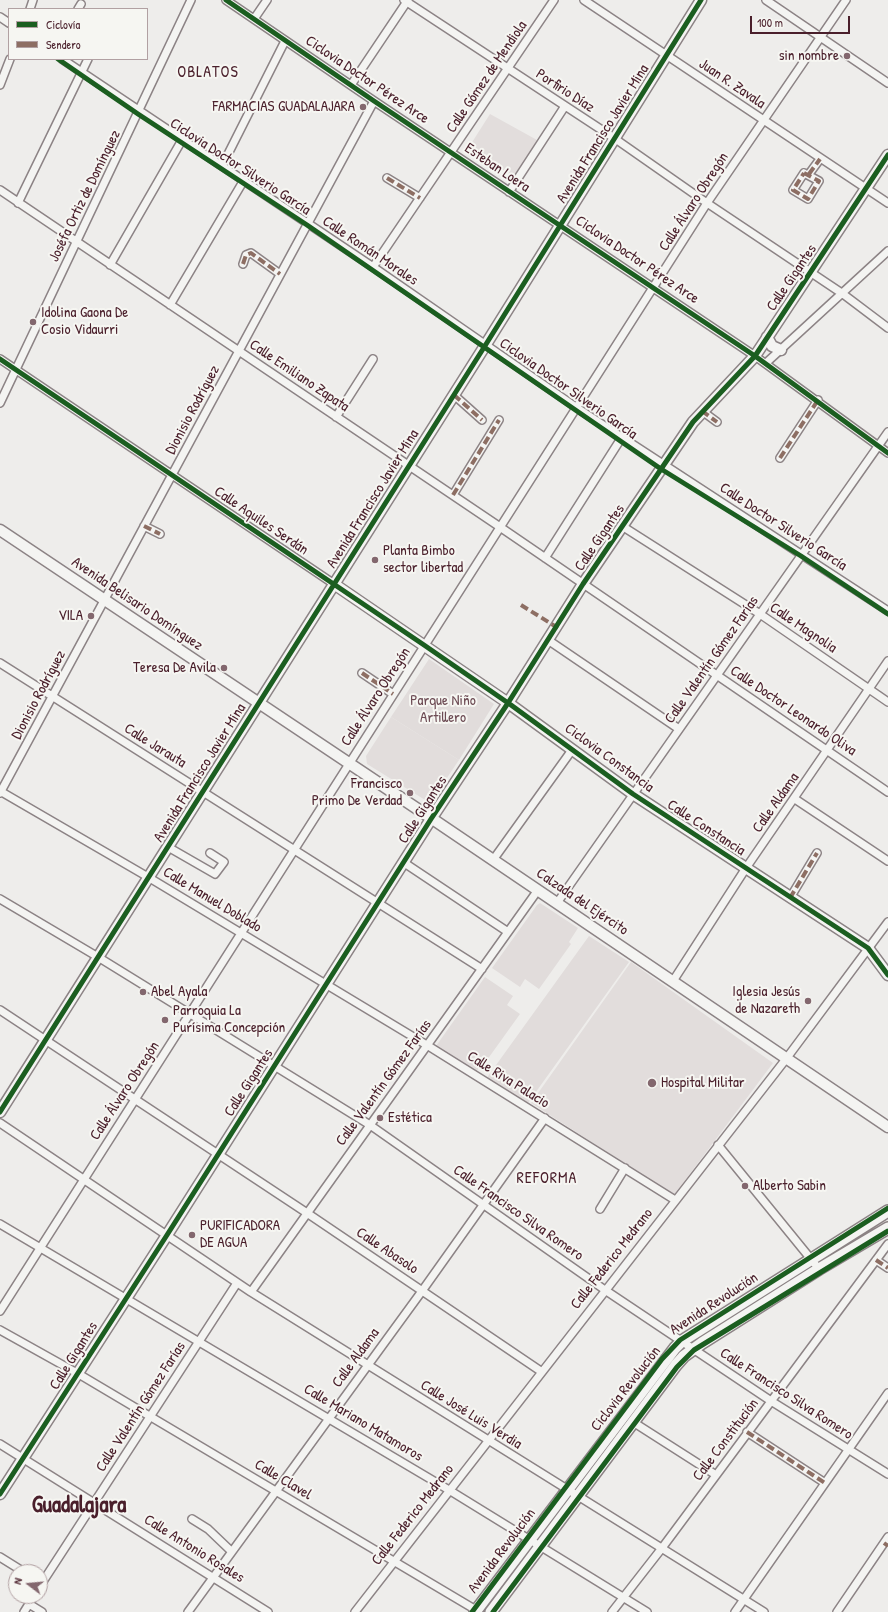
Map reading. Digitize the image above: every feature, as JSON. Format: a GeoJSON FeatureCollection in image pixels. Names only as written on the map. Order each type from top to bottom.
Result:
{"type":"FeatureCollection","features":[{"type":"Feature","properties":{"kind":"main road","name":"Avenida Francisco Javier Mina"},"geometry":{"type":"LineString","coordinates":[[0,1112],[258,702],[486,345],[701,0]]}},
{"type":"Feature","properties":{"kind":"main road","name":"Calle Gigantes"},"geometry":{"type":"LineString","coordinates":[[0,1494],[326,985],[431,818],[508,703],[583,584],[664,464],[702,411],[755,356],[888,155]]}},
{"type":"Feature","properties":{"kind":"main road"},"geometry":{"type":"LineString","coordinates":[[767,337],[772,346],[781,350]]}},
{"type":"Feature","properties":{"kind":"main road","name":"Avenida Belisario Domínguez"},"geometry":{"type":"LineString","coordinates":[[0,530],[258,702]]}},
{"type":"Feature","properties":{"kind":"main road","name":"Calle Aquiles Serdán"},"geometry":{"type":"LineString","coordinates":[[334,584],[508,703]]}},
{"type":"Feature","properties":{"kind":"main road","name":"Calzada del Ejército"},"geometry":{"type":"LineString","coordinates":[[258,702],[673,981],[888,1128]]}},
{"type":"Feature","properties":{"kind":"main road","name":"Calle Constancia"},"geometry":{"type":"LineString","coordinates":[[508,703],[632,794],[868,948],[888,975]]}},
{"type":"Feature","properties":{"kind":"main road","name":"Avenida Revolución"},"geometry":{"type":"LineString","coordinates":[[476,1611],[664,1360],[682,1341],[888,1211]]}},
{"type":"Feature","properties":{"kind":"main road","name":"Avenida Revolución"},"geometry":{"type":"LineString","coordinates":[[491,1612],[676,1365],[693,1349],[819,1269],[888,1228]]}},
{"type":"Feature","properties":{"kind":"street","name":"Joséfa Ortiz de Domínguez"},"geometry":{"type":"LineString","coordinates":[[0,403],[191,0]]}},
{"type":"Feature","properties":{"kind":"street","name":"Esteban Loera"},"geometry":{"type":"LineString","coordinates":[[226,0],[351,86],[452,152],[509,192],[561,225],[755,356],[818,400],[888,453]]}},
{"type":"Feature","properties":{"kind":"street"},"geometry":{"type":"LineString","coordinates":[[254,19],[267,0]]}},
{"type":"Feature","properties":{"kind":"street","name":"Calle Gómez de Mendiola"},"geometry":{"type":"LineString","coordinates":[[373,267],[554,0]]}},
{"type":"Feature","properties":{"kind":"street","name":"Juan R. Zavala"},"geometry":{"type":"LineString","coordinates":[[584,0],[888,204]]}},
{"type":"Feature","properties":{"kind":"street"},"geometry":{"type":"LineString","coordinates":[[766,0],[888,83]]}},
{"type":"Feature","properties":{"kind":"street","name":"Calle Álvaro Obregón"},"geometry":{"type":"LineString","coordinates":[[0,1311],[424,645],[654,289],[707,203],[846,0]]}},
{"type":"Feature","properties":{"kind":"street"},"geometry":{"type":"LineString","coordinates":[[351,86],[407,1]]}},
{"type":"Feature","properties":{"kind":"street","name":"Porfirio Díaz"},"geometry":{"type":"LineString","coordinates":[[407,1],[614,138],[707,203],[843,294],[888,328]]}},
{"type":"Feature","properties":{"kind":"street"},"geometry":{"type":"LineString","coordinates":[[222,166],[285,41]]}},
{"type":"Feature","properties":{"kind":"street"},"geometry":{"type":"LineString","coordinates":[[0,85],[10,60]]}},
{"type":"Feature","properties":{"kind":"street","name":"Calle Román Morales"},"geometry":{"type":"LineString","coordinates":[[64,60],[139,112],[244,180],[373,267],[577,408],[664,464]]}},
{"type":"Feature","properties":{"kind":"street"},"geometry":{"type":"LineString","coordinates":[[18,203],[88,60]]}},
{"type":"Feature","properties":{"kind":"street","name":"Dionisio Rodríguez"},"geometry":{"type":"LineString","coordinates":[[0,792],[374,101]]}},
{"type":"Feature","properties":{"kind":"street"},"geometry":{"type":"LineString","coordinates":[[509,192],[565,106]]}},
{"type":"Feature","properties":{"kind":"street"},"geometry":{"type":"LineString","coordinates":[[110,265],[182,140]]}},
{"type":"Feature","properties":{"kind":"street"},"geometry":{"type":"LineString","coordinates":[[809,174],[820,159]]}},
{"type":"Feature","properties":{"kind":"street"},"geometry":{"type":"LineString","coordinates":[[387,178],[420,198]]}},
{"type":"Feature","properties":{"kind":"street"},"geometry":{"type":"LineString","coordinates":[[170,305],[244,180]]}},
{"type":"Feature","properties":{"kind":"street","name":"Calle Emiliano Zapata"},"geometry":{"type":"LineString","coordinates":[[0,190],[583,584]]}},
{"type":"Feature","properties":{"kind":"street"},"geometry":{"type":"LineString","coordinates":[[766,364],[888,251]]}},
{"type":"Feature","properties":{"kind":"street"},"geometry":{"type":"LineString","coordinates":[[243,264],[246,255],[251,253],[280,274]]}},
{"type":"Feature","properties":{"kind":"street","name":"Calle Aquiles Serdán"},"geometry":{"type":"LineString","coordinates":[[0,359],[334,584]]}},
{"type":"Feature","properties":{"kind":"street"},"geometry":{"type":"LineString","coordinates":[[336,417],[372,359]]}},
{"type":"Feature","properties":{"kind":"street"},"geometry":{"type":"LineString","coordinates":[[454,395],[482,420]]}},
{"type":"Feature","properties":{"kind":"street"},"geometry":{"type":"LineString","coordinates":[[780,458],[818,400]]}},
{"type":"Feature","properties":{"kind":"street"},"geometry":{"type":"LineString","coordinates":[[702,411],[717,422]]}},
{"type":"Feature","properties":{"kind":"street"},"geometry":{"type":"LineString","coordinates":[[453,495],[499,420]]}},
{"type":"Feature","properties":{"kind":"street","name":"Calle Valentín Gómez Farías"},"geometry":{"type":"LineString","coordinates":[[557,903],[632,794],[888,432]]}},
{"type":"Feature","properties":{"kind":"street"},"geometry":{"type":"LineString","coordinates":[[545,558],[622,437]]}},
{"type":"Feature","properties":{"kind":"street","name":"Calle Doctor Silverio García"},"geometry":{"type":"LineString","coordinates":[[664,464],[888,611]]}},
{"type":"Feature","properties":{"kind":"street"},"geometry":{"type":"LineString","coordinates":[[144,526],[160,534]]}},
{"type":"Feature","properties":{"kind":"street","name":"Calle Magnolia"},"geometry":{"type":"LineString","coordinates":[[622,526],[760,614],[888,702]]}},
{"type":"Feature","properties":{"kind":"street","name":"Calle Doctor Leonardo Oliva"},"geometry":{"type":"LineString","coordinates":[[583,584],[888,792]]}},
{"type":"Feature","properties":{"kind":"street"},"geometry":{"type":"LineString","coordinates":[[548,640],[679,729]]}},
{"type":"Feature","properties":{"kind":"street","name":"Calle Aldama"},"geometry":{"type":"LineString","coordinates":[[673,981],[746,868],[828,751],[888,661]]}},
{"type":"Feature","properties":{"kind":"street","name":"Calle Jarauta"},"geometry":{"type":"LineString","coordinates":[[0,663],[482,969]]}},
{"type":"Feature","properties":{"kind":"street"},"geometry":{"type":"LineString","coordinates":[[362,673],[393,694]]}},
{"type":"Feature","properties":{"kind":"street"},"geometry":{"type":"LineString","coordinates":[[493,860],[572,750]]}},
{"type":"Feature","properties":{"kind":"street","name":"Calle Manuel Doblado"},"geometry":{"type":"LineString","coordinates":[[0,792],[148,877],[326,985]]}},
{"type":"Feature","properties":{"kind":"street"},"geometry":{"type":"LineString","coordinates":[[795,799],[888,861]]}},
{"type":"Feature","properties":{"kind":"street"},"geometry":{"type":"LineString","coordinates":[[168,847],[215,874],[224,862],[210,853]]}},
{"type":"Feature","properties":{"kind":"street"},"geometry":{"type":"LineString","coordinates":[[790,898],[817,853]]}},
{"type":"Feature","properties":{"kind":"street"},"geometry":{"type":"LineString","coordinates":[[403,862],[508,932]]}},
{"type":"Feature","properties":{"kind":"street","name":"Calle Valentín Gómez Farías"},"geometry":{"type":"LineString","coordinates":[[251,1292],[538,890]]}},
{"type":"Feature","properties":{"kind":"street","name":"Calle Francisco Silva Romero"},"geometry":{"type":"LineString","coordinates":[[0,899],[190,1013],[370,1125],[605,1290],[771,1401],[888,1474]]}},
{"type":"Feature","properties":{"kind":"street","name":"Calle Federico Medrano"},"geometry":{"type":"LineString","coordinates":[[355,1612],[786,1059],[888,922]]}},
{"type":"Feature","properties":{"kind":"street","name":"Calle Riva Palacio"},"geometry":{"type":"LineString","coordinates":[[326,985],[545,1118],[675,1200]]}},
{"type":"Feature","properties":{"kind":"street","name":"Calle Abasolo"},"geometry":{"type":"LineString","coordinates":[[0,1010],[307,1213],[542,1372]]}},
{"type":"Feature","properties":{"kind":"street","name":"Calle Aldama"},"geometry":{"type":"LineString","coordinates":[[188,1612],[366,1365],[422,1291],[545,1118]]}},
{"type":"Feature","properties":{"kind":"street","name":"Calle José Luis Verdia"},"geometry":{"type":"LineString","coordinates":[[0,1123],[251,1292],[764,1612]]}},
{"type":"Feature","properties":{"kind":"street"},"geometry":{"type":"LineString","coordinates":[[718,1145],[819,1269]]}},
{"type":"Feature","properties":{"kind":"street"},"geometry":{"type":"LineString","coordinates":[[600,1209],[625,1168]]}},
{"type":"Feature","properties":{"kind":"street","name":"Calle Mariano Matamoros"},"geometry":{"type":"LineString","coordinates":[[0,1224],[200,1341],[449,1490],[647,1612]]}},
{"type":"Feature","properties":{"kind":"street","name":"Calle Constitución"},"geometry":{"type":"LineString","coordinates":[[612,1612],[662,1548],[888,1244]]}},
{"type":"Feature","properties":{"kind":"street"},"geometry":{"type":"LineString","coordinates":[[876,1260],[888,1268]]}},
{"type":"Feature","properties":{"kind":"street","name":"Calle Valentín Gómez Farías"},"geometry":{"type":"LineString","coordinates":[[48,1573],[238,1283]]}},
{"type":"Feature","properties":{"kind":"street","name":"Calle Clavel"},"geometry":{"type":"LineString","coordinates":[[0,1330],[150,1416],[395,1561],[476,1611]]}},
{"type":"Feature","properties":{"kind":"street"},"geometry":{"type":"LineString","coordinates":[[735,1612],[888,1393]]}},
{"type":"Feature","properties":{"kind":"street"},"geometry":{"type":"LineString","coordinates":[[634,1422],[716,1475]]}},
{"type":"Feature","properties":{"kind":"street"},"geometry":{"type":"LineString","coordinates":[[748,1432],[825,1483]]}},
{"type":"Feature","properties":{"kind":"street","name":"Calle Antonio Rosales"},"geometry":{"type":"LineString","coordinates":[[0,1444],[268,1612]]}},
{"type":"Feature","properties":{"kind":"street"},"geometry":{"type":"LineString","coordinates":[[192,1519],[208,1529],[232,1552]]}},
{"type":"Feature","properties":{"kind":"street"},"geometry":{"type":"LineString","coordinates":[[836,1612],[887,1542]]}},
{"type":"Feature","properties":{"kind":"street"},"geometry":{"type":"LineString","coordinates":[[0,1556],[12,1564]]}},
{"type":"Feature","properties":{"kind":"street"},"geometry":{"type":"LineString","coordinates":[[24,1612],[30,1604],[42,1612]]}},
{"type":"Feature","properties":{"kind":"shaded area"},"geometry":{"type":"Polygon","coordinates":[[[490,114],[537,140],[515,178],[469,147],[490,114]]]}},
{"type":"Feature","properties":{"kind":"shaded area"},"geometry":{"type":"Polygon","coordinates":[[[391,717],[459,760],[430,803],[367,764],[366,756],[391,717]]]}},
{"type":"Feature","properties":{"kind":"shaded area","name":"Hospital Militar"},"geometry":{"type":"Polygon","coordinates":[[[631,962],[773,1063],[674,1195],[531,1103],[631,962]]]}},
{"type":"Feature","properties":{"kind":"green space","name":"Parque Niño Artillero"},"geometry":{"type":"Polygon","coordinates":[[[429,659],[494,704],[459,760],[391,717],[429,659]]]}},
{"type":"Feature","properties":{"kind":"green space"},"geometry":{"type":"Polygon","coordinates":[[[540,903],[578,928],[569,942],[571,944],[539,989],[525,979],[520,987],[492,968],[537,905],[540,903]]]}},
{"type":"Feature","properties":{"kind":"green space"},"geometry":{"type":"Polygon","coordinates":[[[589,936],[629,962],[528,1103],[486,1079],[589,936]]]}},
{"type":"Feature","properties":{"kind":"green space"},"geometry":{"type":"Polygon","coordinates":[[[485,977],[513,996],[507,1005],[520,1014],[487,1060],[485,1059],[476,1072],[436,1046],[485,977]]]}},
{"type":"Feature","properties":{"kind":"marked path"},"geometry":{"type":"LineString","coordinates":[[809,174],[820,159]]}},
{"type":"Feature","properties":{"kind":"marked path"},"geometry":{"type":"LineString","coordinates":[[804,173],[819,181],[808,199],[793,190],[804,173]]}},
{"type":"Feature","properties":{"kind":"marked path"},"geometry":{"type":"LineString","coordinates":[[387,178],[420,198]]}},
{"type":"Feature","properties":{"kind":"marked path"},"geometry":{"type":"LineString","coordinates":[[243,264],[246,255],[251,253],[280,274]]}},
{"type":"Feature","properties":{"kind":"marked path"},"geometry":{"type":"LineString","coordinates":[[454,395],[482,420]]}},
{"type":"Feature","properties":{"kind":"marked path"},"geometry":{"type":"LineString","coordinates":[[780,458],[818,400]]}},
{"type":"Feature","properties":{"kind":"marked path"},"geometry":{"type":"LineString","coordinates":[[702,411],[717,422]]}},
{"type":"Feature","properties":{"kind":"marked path"},"geometry":{"type":"LineString","coordinates":[[453,495],[499,420]]}},
{"type":"Feature","properties":{"kind":"marked path"},"geometry":{"type":"LineString","coordinates":[[144,526],[160,534]]}},
{"type":"Feature","properties":{"kind":"marked path"},"geometry":{"type":"LineString","coordinates":[[521,605],[558,628]]}},
{"type":"Feature","properties":{"kind":"marked path"},"geometry":{"type":"LineString","coordinates":[[362,673],[393,694]]}},
{"type":"Feature","properties":{"kind":"marked path"},"geometry":{"type":"LineString","coordinates":[[790,898],[817,853]]}},
{"type":"Feature","properties":{"kind":"marked path"},"geometry":{"type":"LineString","coordinates":[[876,1260],[888,1268]]}},
{"type":"Feature","properties":{"kind":"marked path"},"geometry":{"type":"LineString","coordinates":[[747,1432],[825,1483]]}},
{"type":"Feature","properties":{"kind":"marked path"},"geometry":{"type":"LineString","coordinates":[[884,1543],[888,1546]]}},
{"type":"Feature","properties":{"kind":"cycle path","name":"Ciclovia Doctor Pérez Arce"},"geometry":{"type":"LineString","coordinates":[[226,0],[755,356],[888,453]]}},
{"type":"Feature","properties":{"kind":"cycle path"},"geometry":{"type":"LineString","coordinates":[[0,1112],[483,349],[701,0]]}},
{"type":"Feature","properties":{"kind":"cycle path","name":"Ciclovia Doctor Silverio García"},"geometry":{"type":"LineString","coordinates":[[59,60],[138,114],[307,225],[661,469],[801,556],[888,614]]}},
{"type":"Feature","properties":{"kind":"cycle path"},"geometry":{"type":"LineString","coordinates":[[0,1494],[167,1235],[431,819],[508,703],[583,584],[693,422],[755,356],[888,155]]}},
{"type":"Feature","properties":{"kind":"cycle path","name":"Ciclovia Constancia"},"geometry":{"type":"LineString","coordinates":[[0,359],[424,645],[511,705],[633,794],[868,948],[888,975]]}},
{"type":"Feature","properties":{"kind":"cycle path","name":"Ciclovia Revolución"},"geometry":{"type":"LineString","coordinates":[[472,1612],[662,1359],[680,1340],[888,1208]]}},
{"type":"Feature","properties":{"kind":"cycle path"},"geometry":{"type":"LineString","coordinates":[[493,1612],[677,1367],[694,1350],[888,1231]]}},
{"type":"Feature","properties":{"kind":"place","name":"sin nombre"},"geometry":{"type":"Point","coordinates":[847,56]}},
{"type":"Feature","properties":{"kind":"place","name":"FARMACIAS GUADALAJARA"},"geometry":{"type":"Point","coordinates":[363,107]}},
{"type":"Feature","properties":{"kind":"place","name":"Idolina Gaona De Cosio Vidaurri"},"geometry":{"type":"Point","coordinates":[33,322]}},
{"type":"Feature","properties":{"kind":"place","name":"Planta Bimbo sector libertad"},"geometry":{"type":"Point","coordinates":[375,560]}},
{"type":"Feature","properties":{"kind":"place","name":"VILA"},"geometry":{"type":"Point","coordinates":[91,616]}},
{"type":"Feature","properties":{"kind":"place","name":"Teresa De Avila"},"geometry":{"type":"Point","coordinates":[224,668]}},
{"type":"Feature","properties":{"kind":"place","name":"Francisco Primo De Verdad"},"geometry":{"type":"Point","coordinates":[410,793]}},
{"type":"Feature","properties":{"kind":"place","name":"Abel Ayala"},"geometry":{"type":"Point","coordinates":[143,992]}},
{"type":"Feature","properties":{"kind":"place","name":"Iglesia Jesús de Nazareth"},"geometry":{"type":"Point","coordinates":[808,1001]}},
{"type":"Feature","properties":{"kind":"place","name":"Parroquia La Purísima Concepción"},"geometry":{"type":"Point","coordinates":[165,1020]}},
{"type":"Feature","properties":{"kind":"place","name":"Hospital Militar"},"geometry":{"type":"Point","coordinates":[652,1083]}},
{"type":"Feature","properties":{"kind":"place","name":"Estética"},"geometry":{"type":"Point","coordinates":[380,1118]}},
{"type":"Feature","properties":{"kind":"place","name":"Alberto Sabin"},"geometry":{"type":"Point","coordinates":[745,1186]}},
{"type":"Feature","properties":{"kind":"place","name":"PURIFICADORA DE AGUA"},"geometry":{"type":"Point","coordinates":[192,1235]}},
{"type":"Feature","properties":{"kind":"district","name":"OBLATOS"},"geometry":{"type":"Point","coordinates":[208,73]}},
{"type":"Feature","properties":{"kind":"district","name":"REFORMA"},"geometry":{"type":"Point","coordinates":[547,1179]}},
{"type":"Feature","properties":{"kind":"district","name":"Guadalajara"},"geometry":{"type":"Point","coordinates":[79,1506]}}]}
